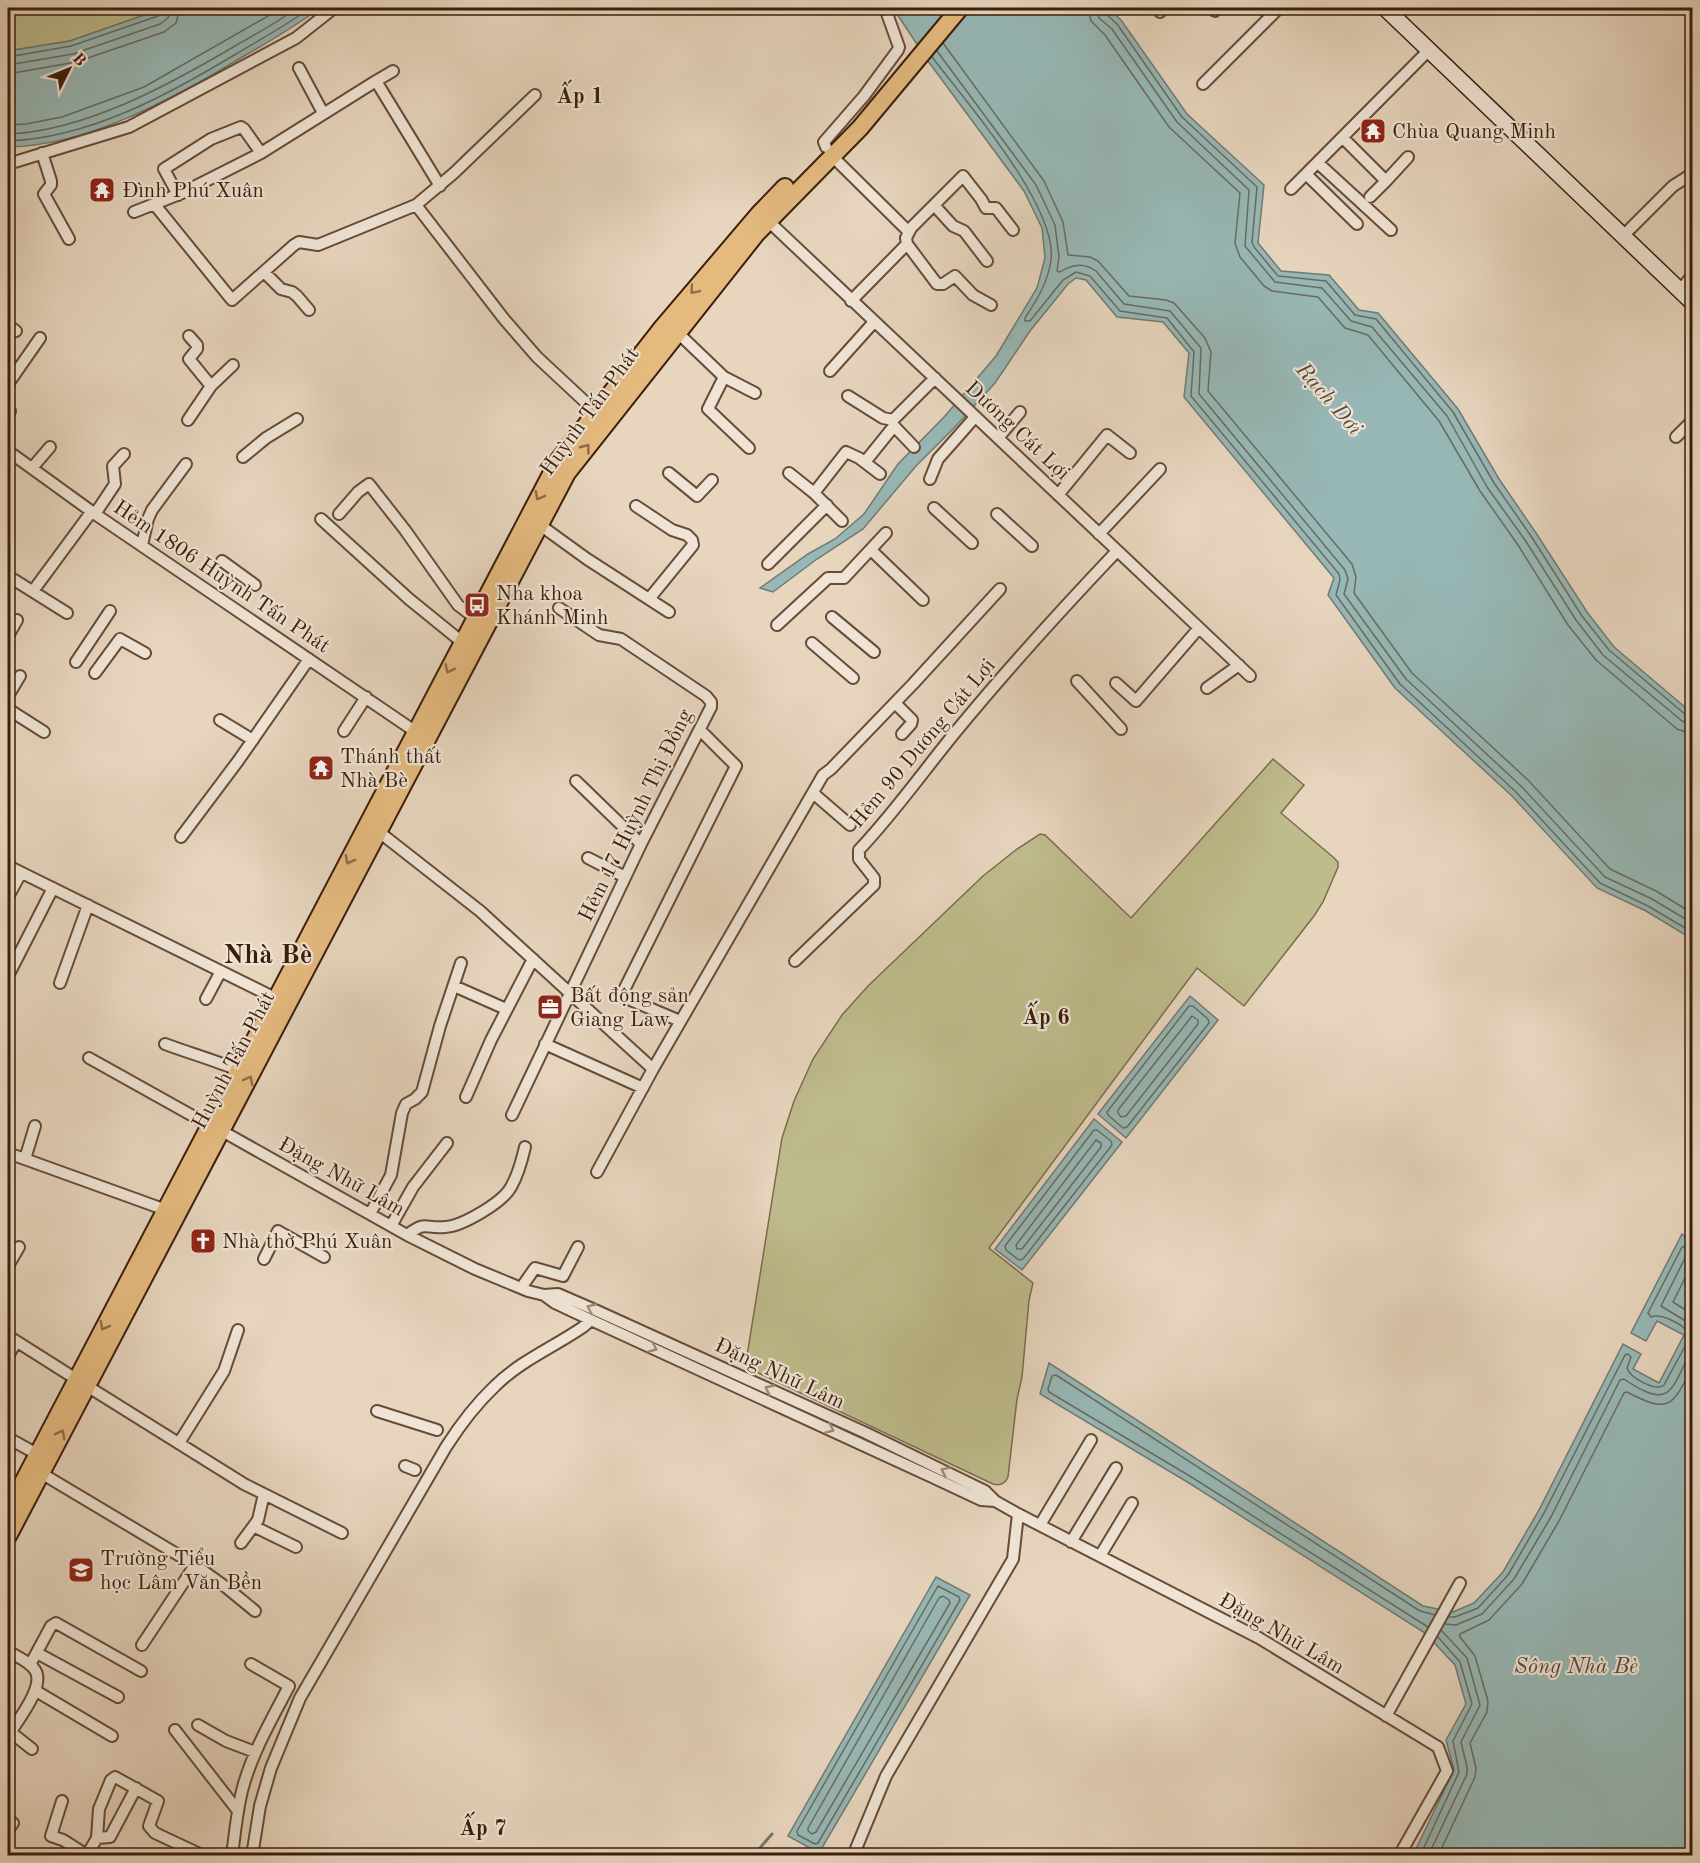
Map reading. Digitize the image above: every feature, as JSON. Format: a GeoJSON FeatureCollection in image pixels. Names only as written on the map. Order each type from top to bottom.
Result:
{"type":"FeatureCollection","features":[{"type":"Feature","properties":{"kind":"main road"},"geometry":{"type":"LineString","coordinates":[[909,61],[945,8]]}},
{"type":"Feature","properties":{"kind":"main road"},"geometry":{"type":"LineString","coordinates":[[909,61],[960,8]]}},
{"type":"Feature","properties":{"kind":"main road","name":"Huỳnh Tấn Phát"},"geometry":{"type":"LineString","coordinates":[[9,1522],[41,1473],[81,1383],[166,1210],[215,1128],[238,1070],[540,525],[567,472],[601,416],[662,328],[829,152],[853,120],[909,61]]}},
{"type":"Feature","properties":{"kind":"main road","name":"Huỳnh Tấn Phát"},"geometry":{"type":"LineString","coordinates":[[9,1522],[37,1454],[81,1383],[373,828],[416,732],[558,461],[677,332],[764,218]]}},
{"type":"Feature","properties":{"kind":"street"},"geometry":{"type":"LineString","coordinates":[[8,164],[129,127],[308,30],[334,8]]}},
{"type":"Feature","properties":{"kind":"street"},"geometry":{"type":"LineString","coordinates":[[885,8],[899,47],[898,50],[853,110],[823,144],[909,232]]}},
{"type":"Feature","properties":{"kind":"street"},"geometry":{"type":"LineString","coordinates":[[1203,84],[1279,8]]}},
{"type":"Feature","properties":{"kind":"street"},"geometry":{"type":"LineString","coordinates":[[1385,8],[1692,302]]}},
{"type":"Feature","properties":{"kind":"street"},"geometry":{"type":"LineString","coordinates":[[1291,189],[1429,50]]}},
{"type":"Feature","properties":{"kind":"street"},"geometry":{"type":"LineString","coordinates":[[299,68],[323,112]]}},
{"type":"Feature","properties":{"kind":"street"},"geometry":{"type":"LineString","coordinates":[[134,212],[178,195],[261,153],[323,112],[393,71]]}},
{"type":"Feature","properties":{"kind":"street"},"geometry":{"type":"LineString","coordinates":[[376,81],[440,186]]}},
{"type":"Feature","properties":{"kind":"street"},"geometry":{"type":"LineString","coordinates":[[155,204],[232,300],[299,242],[318,245],[416,205],[440,186],[535,95]]}},
{"type":"Feature","properties":{"kind":"street"},"geometry":{"type":"LineString","coordinates":[[178,195],[164,169],[211,140],[241,127],[261,153]]}},
{"type":"Feature","properties":{"kind":"street"},"geometry":{"type":"LineString","coordinates":[[1343,138],[1386,181]]}},
{"type":"Feature","properties":{"kind":"street"},"geometry":{"type":"LineString","coordinates":[[42,153],[51,181],[51,185],[44,194],[69,239]]}},
{"type":"Feature","properties":{"kind":"street"},"geometry":{"type":"LineString","coordinates":[[1370,196],[1408,157]]}},
{"type":"Feature","properties":{"kind":"street"},"geometry":{"type":"LineString","coordinates":[[1317,163],[1391,230]]}},
{"type":"Feature","properties":{"kind":"street"},"geometry":{"type":"LineString","coordinates":[[1306,174],[1357,224]]}},
{"type":"Feature","properties":{"kind":"street"},"geometry":{"type":"LineString","coordinates":[[1623,236],[1673,186],[1692,174]]}},
{"type":"Feature","properties":{"kind":"street"},"geometry":{"type":"LineString","coordinates":[[991,305],[973,295],[955,276],[943,284],[937,284],[907,244],[906,238],[909,232],[963,176],[986,208],[996,208],[1013,230]]}},
{"type":"Feature","properties":{"kind":"street"},"geometry":{"type":"LineString","coordinates":[[416,205],[504,319],[537,357],[601,416]]}},
{"type":"Feature","properties":{"kind":"street"},"geometry":{"type":"LineString","coordinates":[[934,205],[953,226],[964,231],[987,261]]}},
{"type":"Feature","properties":{"kind":"street","name":"Dương Cát Lợi"},"geometry":{"type":"LineString","coordinates":[[764,218],[1250,676]]}},
{"type":"Feature","properties":{"kind":"street"},"geometry":{"type":"LineString","coordinates":[[851,301],[907,244]]}},
{"type":"Feature","properties":{"kind":"street"},"geometry":{"type":"LineString","coordinates":[[264,272],[281,290],[292,292],[297,296],[309,310]]}},
{"type":"Feature","properties":{"kind":"street"},"geometry":{"type":"LineString","coordinates":[[1680,290],[1692,276]]}},
{"type":"Feature","properties":{"kind":"street"},"geometry":{"type":"LineString","coordinates":[[830,371],[874,322]]}},
{"type":"Feature","properties":{"kind":"street"},"geometry":{"type":"LineString","coordinates":[[677,332],[724,377],[755,393]]}},
{"type":"Feature","properties":{"kind":"street"},"geometry":{"type":"LineString","coordinates":[[189,336],[198,349],[189,360],[211,386]]}},
{"type":"Feature","properties":{"kind":"street"},"geometry":{"type":"LineString","coordinates":[[8,384],[40,338]]}},
{"type":"Feature","properties":{"kind":"street"},"geometry":{"type":"LineString","coordinates":[[188,420],[211,386],[233,365]]}},
{"type":"Feature","properties":{"kind":"street"},"geometry":{"type":"LineString","coordinates":[[724,377],[708,409],[749,448]]}},
{"type":"Feature","properties":{"kind":"street"},"geometry":{"type":"LineString","coordinates":[[848,396],[883,418],[893,420],[934,378]]}},
{"type":"Feature","properties":{"kind":"street"},"geometry":{"type":"LineString","coordinates":[[998,438],[1020,412]]}},
{"type":"Feature","properties":{"kind":"street"},"geometry":{"type":"LineString","coordinates":[[930,478],[938,459],[974,415]]}},
{"type":"Feature","properties":{"kind":"street"},"geometry":{"type":"LineString","coordinates":[[243,457],[266,438],[297,419]]}},
{"type":"Feature","properties":{"kind":"street"},"geometry":{"type":"LineString","coordinates":[[1676,437],[1692,421]]}},
{"type":"Feature","properties":{"kind":"street"},"geometry":{"type":"LineString","coordinates":[[865,462],[894,426],[914,447]]}},
{"type":"Feature","properties":{"kind":"street"},"geometry":{"type":"LineString","coordinates":[[1058,495],[1107,435],[1130,453]]}},
{"type":"Feature","properties":{"kind":"street"},"geometry":{"type":"LineString","coordinates":[[32,468],[50,447]]}},
{"type":"Feature","properties":{"kind":"street","name":"Hẻm 1806 Huỳnh Tấn Phát"},"geometry":{"type":"LineString","coordinates":[[8,451],[94,513],[416,732]]}},
{"type":"Feature","properties":{"kind":"street"},"geometry":{"type":"LineString","coordinates":[[814,493],[846,452],[865,462],[880,474]]}},
{"type":"Feature","properties":{"kind":"street"},"geometry":{"type":"LineString","coordinates":[[33,591],[115,484],[113,466],[124,454]]}},
{"type":"Feature","properties":{"kind":"street"},"geometry":{"type":"LineString","coordinates":[[142,545],[152,510],[186,464]]}},
{"type":"Feature","properties":{"kind":"street"},"geometry":{"type":"LineString","coordinates":[[1099,534],[1160,470]]}},
{"type":"Feature","properties":{"kind":"street"},"geometry":{"type":"LineString","coordinates":[[669,473],[697,496],[712,480]]}},
{"type":"Feature","properties":{"kind":"street"},"geometry":{"type":"LineString","coordinates":[[789,473],[842,520]]}},
{"type":"Feature","properties":{"kind":"street"},"geometry":{"type":"LineString","coordinates":[[339,514],[362,488],[367,484],[370,485],[458,605],[475,618]]}},
{"type":"Feature","properties":{"kind":"street"},"geometry":{"type":"LineString","coordinates":[[768,564],[827,505]]}},
{"type":"Feature","properties":{"kind":"street"},"geometry":{"type":"LineString","coordinates":[[636,506],[672,530],[687,535],[693,545],[649,599]]}},
{"type":"Feature","properties":{"kind":"street"},"geometry":{"type":"LineString","coordinates":[[933,508],[972,543]]}},
{"type":"Feature","properties":{"kind":"street"},"geometry":{"type":"LineString","coordinates":[[997,514],[1032,546]]}},
{"type":"Feature","properties":{"kind":"street"},"geometry":{"type":"LineString","coordinates":[[321,519],[409,599],[462,642]]}},
{"type":"Feature","properties":{"kind":"street"},"geometry":{"type":"LineString","coordinates":[[540,525],[587,559],[669,612]]}},
{"type":"Feature","properties":{"kind":"street"},"geometry":{"type":"LineString","coordinates":[[777,625],[828,578],[844,578],[886,533]]}},
{"type":"Feature","properties":{"kind":"street"},"geometry":{"type":"LineString","coordinates":[[871,550],[923,600]]}},
{"type":"Feature","properties":{"kind":"street","name":"Hẻm 90 Dương Cát Lợi"},"geometry":{"type":"LineString","coordinates":[[795,961],[874,885],[874,878],[859,859],[859,850],[885,823],[957,730],[1015,662],[1118,551]]}},
{"type":"Feature","properties":{"kind":"street"},"geometry":{"type":"LineString","coordinates":[[222,561],[255,585]]}},
{"type":"Feature","properties":{"kind":"street"},"geometry":{"type":"LineString","coordinates":[[8,576],[67,613]]}},
{"type":"Feature","properties":{"kind":"street"},"geometry":{"type":"LineString","coordinates":[[597,1172],[653,1069],[823,775],[895,703],[1000,589]]}},
{"type":"Feature","properties":{"kind":"street","name":"Hẻm 17 Huỳnh Thị Đồng"},"geometry":{"type":"LineString","coordinates":[[512,1115],[641,844],[700,730],[711,702],[706,696],[621,639],[599,635],[559,608]]}},
{"type":"Feature","properties":{"kind":"street"},"geometry":{"type":"LineString","coordinates":[[76,662],[110,611]]}},
{"type":"Feature","properties":{"kind":"street"},"geometry":{"type":"LineString","coordinates":[[832,617],[874,652]]}},
{"type":"Feature","properties":{"kind":"street"},"geometry":{"type":"LineString","coordinates":[[8,636],[17,620]]}},
{"type":"Feature","properties":{"kind":"street"},"geometry":{"type":"LineString","coordinates":[[1116,683],[1136,701],[1199,628]]}},
{"type":"Feature","properties":{"kind":"street"},"geometry":{"type":"LineString","coordinates":[[95,673],[120,639],[146,652]]}},
{"type":"Feature","properties":{"kind":"street"},"geometry":{"type":"LineString","coordinates":[[812,643],[853,678]]}},
{"type":"Feature","properties":{"kind":"street"},"geometry":{"type":"LineString","coordinates":[[181,837],[253,740],[309,659]]}},
{"type":"Feature","properties":{"kind":"street"},"geometry":{"type":"LineString","coordinates":[[1207,688],[1239,665]]}},
{"type":"Feature","properties":{"kind":"street"},"geometry":{"type":"LineString","coordinates":[[8,696],[20,676]]}},
{"type":"Feature","properties":{"kind":"street"},"geometry":{"type":"LineString","coordinates":[[1077,681],[1121,729]]}},
{"type":"Feature","properties":{"kind":"street"},"geometry":{"type":"LineString","coordinates":[[344,731],[366,698]]}},
{"type":"Feature","properties":{"kind":"street"},"geometry":{"type":"LineString","coordinates":[[895,703],[912,720],[902,734]]}},
{"type":"Feature","properties":{"kind":"street"},"geometry":{"type":"LineString","coordinates":[[8,709],[44,732]]}},
{"type":"Feature","properties":{"kind":"street"},"geometry":{"type":"LineString","coordinates":[[220,720],[253,740]]}},
{"type":"Feature","properties":{"kind":"street"},"geometry":{"type":"LineString","coordinates":[[680,1022],[621,996],[736,766],[700,730]]}},
{"type":"Feature","properties":{"kind":"street"},"geometry":{"type":"LineString","coordinates":[[576,781],[641,844]]}},
{"type":"Feature","properties":{"kind":"street"},"geometry":{"type":"LineString","coordinates":[[813,793],[850,825]]}},
{"type":"Feature","properties":{"kind":"street"},"geometry":{"type":"LineString","coordinates":[[373,828],[466,899],[653,1069]]}},
{"type":"Feature","properties":{"kind":"street"},"geometry":{"type":"LineString","coordinates":[[588,858],[625,877]]}},
{"type":"Feature","properties":{"kind":"street"},"geometry":{"type":"LineString","coordinates":[[8,866],[277,999]]}},
{"type":"Feature","properties":{"kind":"street"},"geometry":{"type":"LineString","coordinates":[[8,897],[21,873]]}},
{"type":"Feature","properties":{"kind":"street"},"geometry":{"type":"LineString","coordinates":[[8,976],[53,888]]}},
{"type":"Feature","properties":{"kind":"street"},"geometry":{"type":"LineString","coordinates":[[60,983],[88,905]]}},
{"type":"Feature","properties":{"kind":"street"},"geometry":{"type":"LineString","coordinates":[[466,1096],[532,958]]}},
{"type":"Feature","properties":{"kind":"street"},"geometry":{"type":"LineString","coordinates":[[370,1215],[391,1174],[406,1104],[422,1092],[461,963]]}},
{"type":"Feature","properties":{"kind":"street"},"geometry":{"type":"LineString","coordinates":[[206,999],[222,971]]}},
{"type":"Feature","properties":{"kind":"street"},"geometry":{"type":"LineString","coordinates":[[454,986],[506,1009]]}},
{"type":"Feature","properties":{"kind":"street"},"geometry":{"type":"LineString","coordinates":[[165,1044],[193,1054],[203,1055],[238,1070]]}},
{"type":"Feature","properties":{"kind":"street"},"geometry":{"type":"LineString","coordinates":[[545,1044],[643,1088]]}},
{"type":"Feature","properties":{"kind":"street","name":"Đặng Nhữ Lâm"},"geometry":{"type":"LineString","coordinates":[[89,1059],[370,1215],[475,1269],[544,1295],[555,1303],[591,1320],[981,1500],[995,1501]]}},
{"type":"Feature","properties":{"kind":"street"},"geometry":{"type":"LineString","coordinates":[[25,1159],[35,1126]]}},
{"type":"Feature","properties":{"kind":"street"},"geometry":{"type":"LineString","coordinates":[[391,1226],[413,1187],[447,1143]]}},
{"type":"Feature","properties":{"kind":"street"},"geometry":{"type":"LineString","coordinates":[[407,1235],[422,1225],[447,1227],[461,1223],[508,1192],[525,1147]]}},
{"type":"Feature","properties":{"kind":"street"},"geometry":{"type":"LineString","coordinates":[[8,1153],[166,1210]]}},
{"type":"Feature","properties":{"kind":"street"},"geometry":{"type":"LineString","coordinates":[[264,1259],[278,1231],[324,1257]]}},
{"type":"Feature","properties":{"kind":"street"},"geometry":{"type":"LineString","coordinates":[[8,1266],[19,1247]]}},
{"type":"Feature","properties":{"kind":"street"},"geometry":{"type":"LineString","coordinates":[[521,1288],[535,1268],[564,1275],[579,1247]]}},
{"type":"Feature","properties":{"kind":"street","name":"Đặng Nhữ Lâm"},"geometry":{"type":"LineString","coordinates":[[544,1295],[558,1294],[595,1310],[860,1430],[985,1491],[995,1501],[1018,1514],[1259,1638],[1438,1747],[1447,1771],[1399,1856]]}},
{"type":"Feature","properties":{"kind":"street"},"geometry":{"type":"LineString","coordinates":[[252,1856],[260,1806],[271,1768],[300,1698],[440,1456],[461,1425],[495,1385],[591,1320]]}},
{"type":"Feature","properties":{"kind":"street"},"geometry":{"type":"LineString","coordinates":[[178,1443],[224,1371],[238,1330]]}},
{"type":"Feature","properties":{"kind":"street"},"geometry":{"type":"LineString","coordinates":[[8,1356],[12,1339],[244,1484],[342,1533]]}},
{"type":"Feature","properties":{"kind":"street"},"geometry":{"type":"LineString","coordinates":[[377,1411],[433,1428]]}},
{"type":"Feature","properties":{"kind":"street"},"geometry":{"type":"LineString","coordinates":[[8,1438],[37,1454]]}},
{"type":"Feature","properties":{"kind":"street"},"geometry":{"type":"LineString","coordinates":[[1040,1525],[1091,1440]]}},
{"type":"Feature","properties":{"kind":"street"},"geometry":{"type":"LineString","coordinates":[[1071,1542],[1116,1468]]}},
{"type":"Feature","properties":{"kind":"street"},"geometry":{"type":"LineString","coordinates":[[41,1473],[195,1565],[255,1611]]}},
{"type":"Feature","properties":{"kind":"street"},"geometry":{"type":"LineString","coordinates":[[241,1543],[255,1527],[264,1494]]}},
{"type":"Feature","properties":{"kind":"street"},"geometry":{"type":"LineString","coordinates":[[1100,1556],[1132,1503]]}},
{"type":"Feature","properties":{"kind":"street"},"geometry":{"type":"LineString","coordinates":[[853,1856],[886,1776],[1013,1559],[1018,1514]]}},
{"type":"Feature","properties":{"kind":"street"},"geometry":{"type":"LineString","coordinates":[[255,1527],[296,1547]]}},
{"type":"Feature","properties":{"kind":"street"},"geometry":{"type":"LineString","coordinates":[[142,1645],[195,1565]]}},
{"type":"Feature","properties":{"kind":"street"},"geometry":{"type":"LineString","coordinates":[[1386,1716],[1460,1583]]}},
{"type":"Feature","properties":{"kind":"street"},"geometry":{"type":"LineString","coordinates":[[30,1665],[51,1626],[56,1623],[141,1671]]}},
{"type":"Feature","properties":{"kind":"street"},"geometry":{"type":"LineString","coordinates":[[8,1651],[30,1665],[39,1679],[36,1690],[12,1730],[32,1749]]}},
{"type":"Feature","properties":{"kind":"street"},"geometry":{"type":"LineString","coordinates":[[37,1653],[118,1696]]}},
{"type":"Feature","properties":{"kind":"street"},"geometry":{"type":"LineString","coordinates":[[232,1856],[242,1789],[255,1752],[289,1686],[252,1664]]}},
{"type":"Feature","properties":{"kind":"street"},"geometry":{"type":"LineString","coordinates":[[36,1690],[112,1736]]}},
{"type":"Feature","properties":{"kind":"street"},"geometry":{"type":"LineString","coordinates":[[198,1725],[226,1741],[255,1752]]}},
{"type":"Feature","properties":{"kind":"street"},"geometry":{"type":"LineString","coordinates":[[175,1731],[238,1810]]}},
{"type":"Feature","properties":{"kind":"street"},"geometry":{"type":"LineString","coordinates":[[62,1801],[51,1834],[88,1855],[97,1838],[99,1809],[111,1780],[115,1777],[158,1801],[149,1826],[152,1830],[204,1856]]}},
{"type":"Feature","properties":{"kind":"street"},"geometry":{"type":"LineString","coordinates":[[97,1838],[110,1837],[136,1788]]}},
{"type":"Feature","properties":{"kind":"shaded area"},"geometry":{"type":"Polygon","coordinates":[[[8,8],[161,8],[70,41],[8,51],[8,8]]]}},
{"type":"Feature","properties":{"kind":"shaded area"},"geometry":{"type":"Polygon","coordinates":[[[1273,759],[1304,785],[1281,813],[1333,857],[1338,862],[1338,867],[1323,902],[1314,916],[1244,1006],[1197,968],[989,1248],[1033,1283],[1008,1477],[1004,1483],[993,1484],[752,1370],[747,1356],[782,1138],[794,1101],[813,1059],[842,1015],[868,986],[983,876],[1040,834],[1045,835],[1131,918],[1273,759]]]}},
{"type":"Feature","properties":{"kind":"water"},"geometry":{"type":"Polygon","coordinates":[[[161,8],[320,8],[280,35],[213,74],[128,118],[68,138],[38,145],[8,147],[8,51],[70,41],[161,8]]]}},
{"type":"Feature","properties":{"kind":"water","name":"Rạch Dơi"},"geometry":{"type":"Polygon","coordinates":[[[893,8],[1108,8],[1121,20],[1187,114],[1264,185],[1258,243],[1281,271],[1329,275],[1359,310],[1378,313],[1458,409],[1499,479],[1587,612],[1614,647],[1692,713],[1692,939],[1646,911],[1597,888],[1512,796],[1395,688],[1328,595],[1334,578],[1184,397],[1189,353],[1163,322],[1117,317],[1086,280],[1076,278],[1068,284],[1030,331],[995,383],[916,466],[863,529],[817,559],[773,592],[760,588],[808,554],[835,539],[864,514],[898,464],[945,416],[996,356],[1037,288],[1045,258],[1042,228],[1024,191],[928,61],[893,8]]]}},
{"type":"Feature","properties":{"kind":"water"},"geometry":{"type":"Polygon","coordinates":[[[1190,996],[1218,1020],[1126,1138],[1098,1114],[1190,996]]]}},
{"type":"Feature","properties":{"kind":"water"},"geometry":{"type":"Polygon","coordinates":[[[1094,1119],[1122,1142],[1022,1270],[995,1249],[1094,1119]]]}},
{"type":"Feature","properties":{"kind":"water","name":"Sông Nhà Bè"},"geometry":{"type":"Polygon","coordinates":[[[1682,1234],[1692,1243],[1692,1855],[1413,1855],[1454,1770],[1446,1740],[1466,1704],[1455,1665],[1425,1633],[1189,1483],[1040,1394],[1049,1363],[1423,1606],[1453,1612],[1474,1603],[1503,1572],[1539,1510],[1623,1344],[1641,1354],[1633,1369],[1659,1383],[1684,1335],[1657,1321],[1646,1341],[1631,1333],[1682,1234]]]}},
{"type":"Feature","properties":{"kind":"water"},"geometry":{"type":"Polygon","coordinates":[[[936,1577],[970,1595],[819,1853],[788,1836],[936,1577]]]}},
{"type":"Feature","properties":{"kind":"waterway"},"geometry":{"type":"LineString","coordinates":[[753,1856],[772,1834]]}},
{"type":"Feature","properties":{"kind":"place","name":"Chùa Quang Minh"},"geometry":{"type":"Point","coordinates":[1373,131]}},
{"type":"Feature","properties":{"kind":"place","name":"Đình Phú Xuân"},"geometry":{"type":"Point","coordinates":[102,190]}},
{"type":"Feature","properties":{"kind":"place","name":"Nha khoa Khánh Minh"},"geometry":{"type":"Point","coordinates":[477,605]}},
{"type":"Feature","properties":{"kind":"place","name":"Thánh thất Nhà Bè"},"geometry":{"type":"Point","coordinates":[321,768]}},
{"type":"Feature","properties":{"kind":"place","name":"Bất động sản Giang Law"},"geometry":{"type":"Point","coordinates":[550,1007]}},
{"type":"Feature","properties":{"kind":"place","name":"Nhà thờ Phú Xuân"},"geometry":{"type":"Point","coordinates":[203,1241]}},
{"type":"Feature","properties":{"kind":"place","name":"Trường Tiểu học Lâm Văn Bền"},"geometry":{"type":"Point","coordinates":[81,1570]}},
{"type":"Feature","properties":{"kind":"district","name":"Ấp 1"},"geometry":{"type":"Point","coordinates":[580,95]}},
{"type":"Feature","properties":{"kind":"district","name":"Nhà Bè"},"geometry":{"type":"Point","coordinates":[268,954]}},
{"type":"Feature","properties":{"kind":"district","name":"Ấp 6"},"geometry":{"type":"Point","coordinates":[1046,1016]}},
{"type":"Feature","properties":{"kind":"district","name":"Ấp 7"},"geometry":{"type":"Point","coordinates":[483,1827]}}]}
